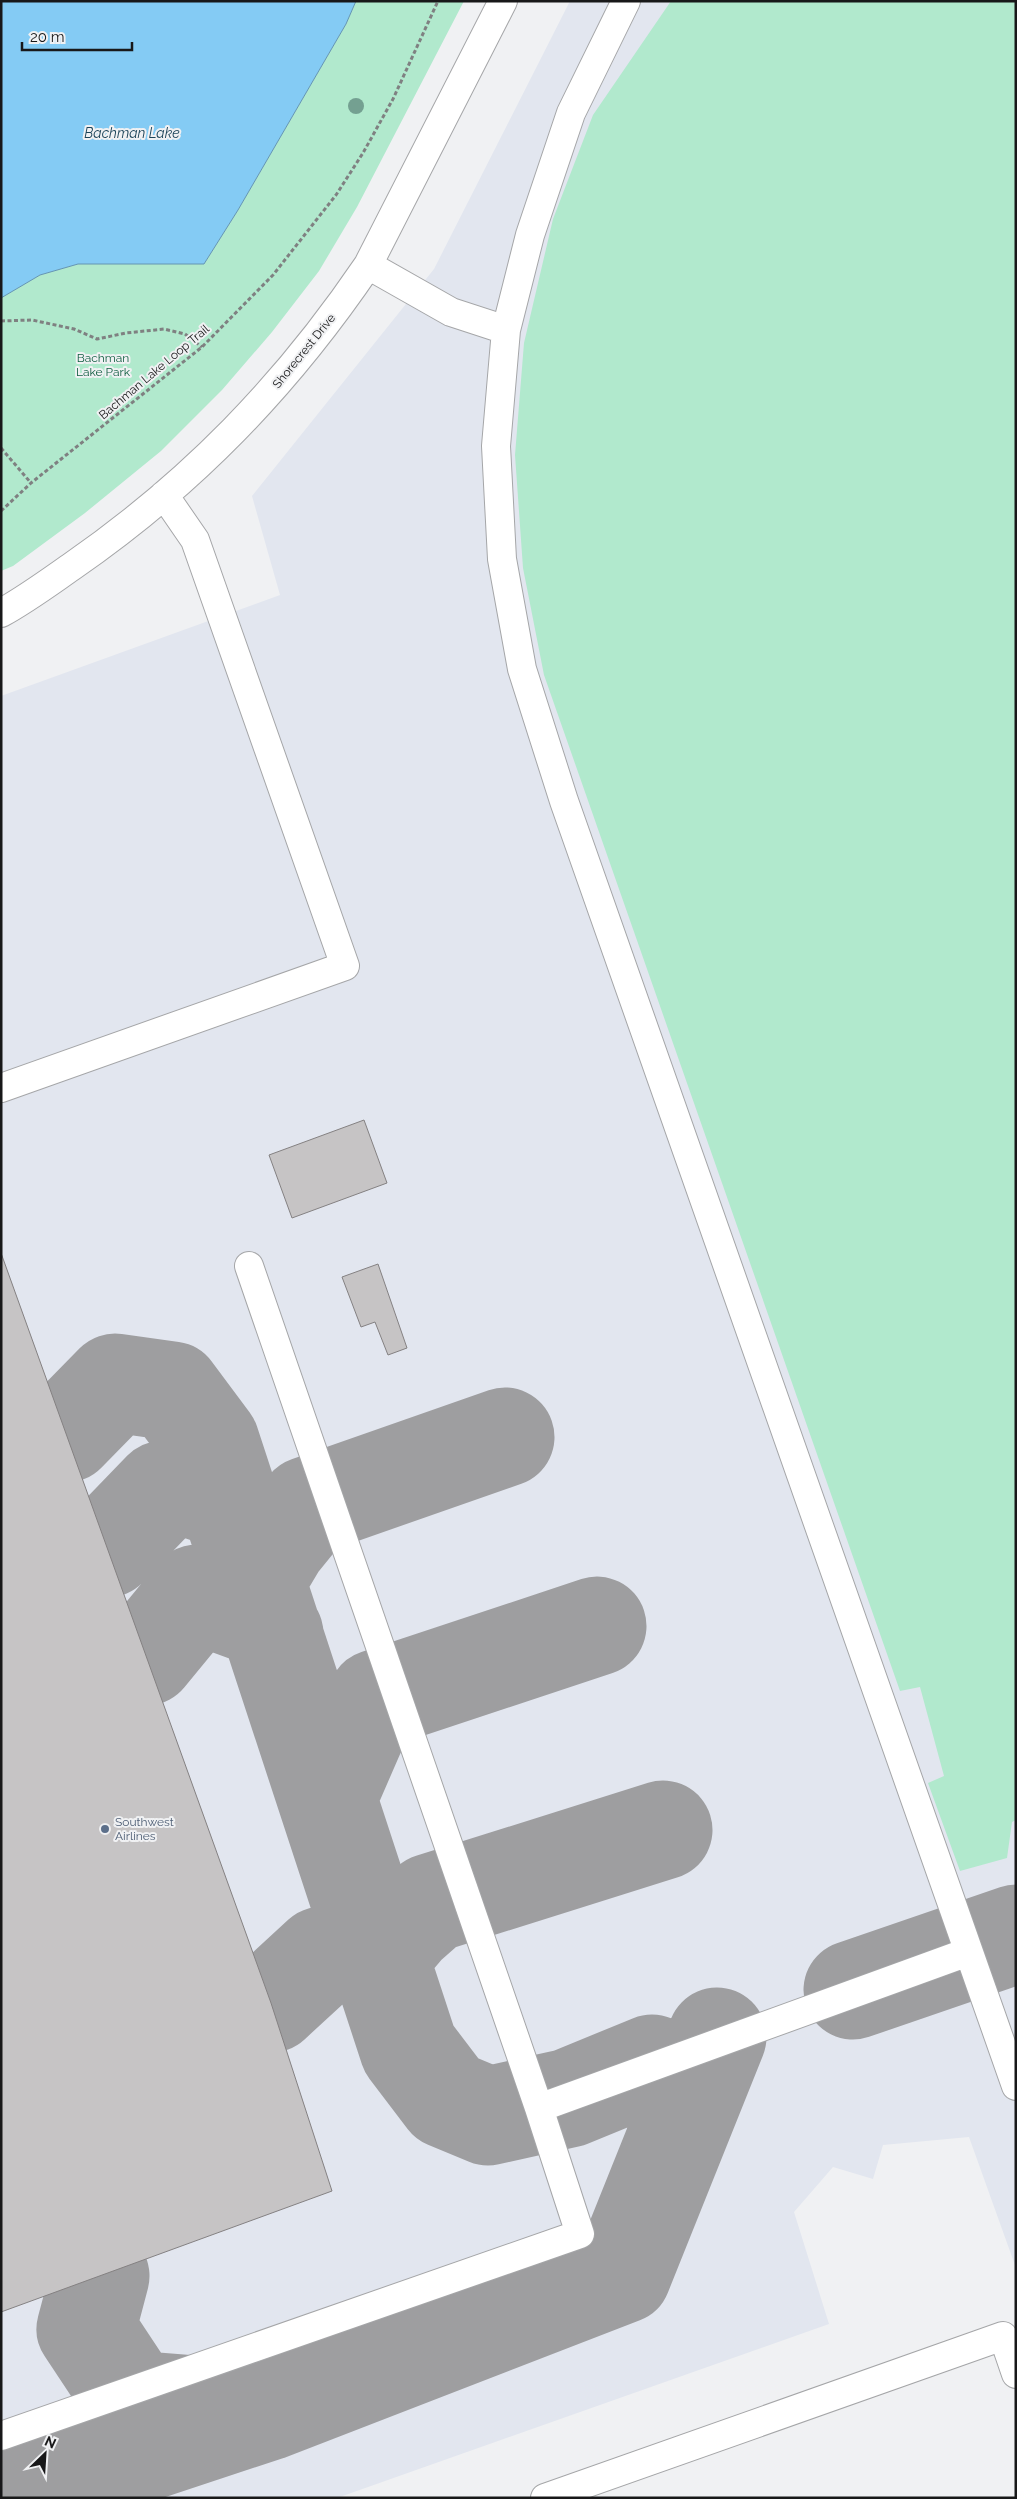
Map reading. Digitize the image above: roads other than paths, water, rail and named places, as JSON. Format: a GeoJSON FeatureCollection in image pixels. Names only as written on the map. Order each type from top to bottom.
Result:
{"type":"FeatureCollection","features":[{"type":"Feature","properties":{"kind":"street","name":"Shorecrest Drive"},"geometry":{"type":"LineString","coordinates":[[1,613],[102,545],[164,495],[230,436],[288,374],[368,265],[503,1]]}},
{"type":"Feature","properties":{"kind":"street"},"geometry":{"type":"LineString","coordinates":[[626,1],[571,113],[530,235],[506,330],[496,446],[502,559],[522,669],[567,810],[1016,2086]]}},
{"type":"Feature","properties":{"kind":"street"},"geometry":{"type":"LineString","coordinates":[[368,265],[451,312],[506,330]]}},
{"type":"Feature","properties":{"kind":"street"},"geometry":{"type":"LineString","coordinates":[[1,1088],[345,966],[195,540],[164,495]]}},
{"type":"Feature","properties":{"kind":"street"},"geometry":{"type":"LineString","coordinates":[[1,2436],[580,2234],[539,2108],[249,1266]]}},
{"type":"Feature","properties":{"kind":"street"},"geometry":{"type":"LineString","coordinates":[[539,2108],[968,1952]]}},
{"type":"Feature","properties":{"kind":"street"},"geometry":{"type":"LineString","coordinates":[[545,2498],[1003,2336],[1016,2374]]}},
{"type":"Feature","properties":{"kind":"water","name":"Bachman Lake"},"geometry":{"type":"Polygon","coordinates":[[[1,1],[356,1],[346,24],[238,210],[204,264],[78,264],[40,275],[1,298],[1,1]]]}},
{"type":"Feature","properties":{"kind":"place","name":"Southwest Airlines"},"geometry":{"type":"Point","coordinates":[105,1829]}},
{"type":"Feature","properties":{"kind":"park label","name":"Bachman Lake Park"},"geometry":{"type":"Point","coordinates":[103,365]}}]}
